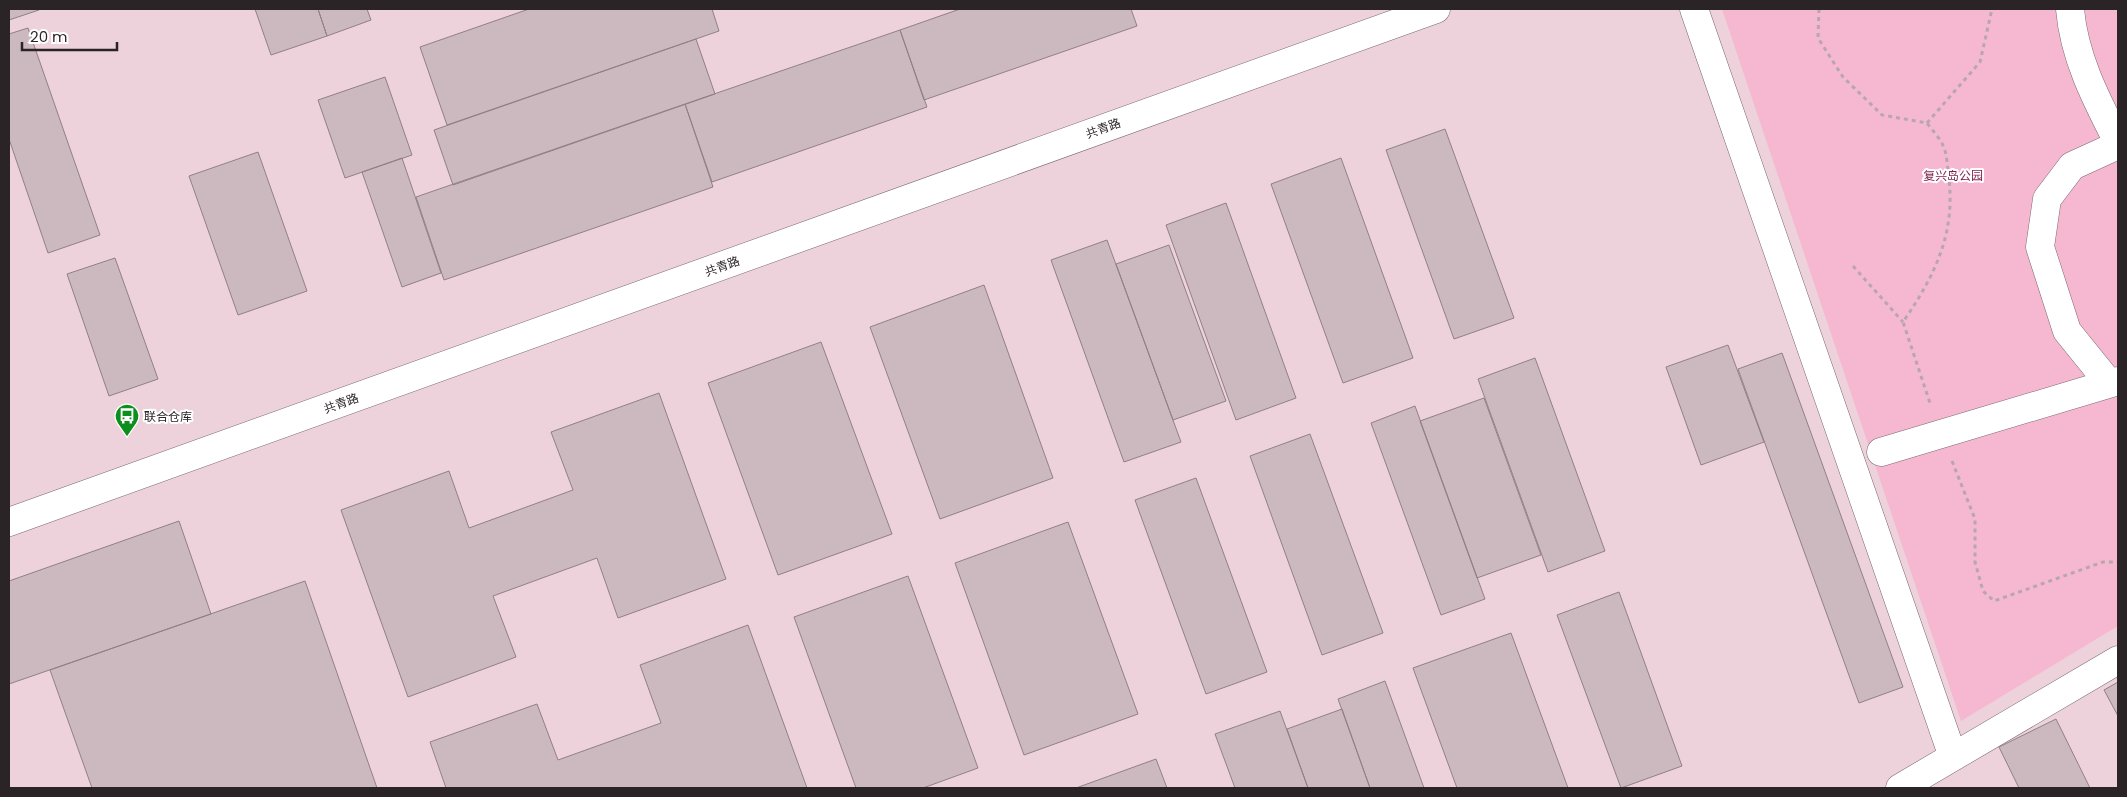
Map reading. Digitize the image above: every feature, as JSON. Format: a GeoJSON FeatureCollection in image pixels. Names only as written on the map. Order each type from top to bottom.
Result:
{"type":"FeatureCollection","features":[{"type":"Feature","properties":{"kind":"street","name":"共青路"},"geometry":{"type":"LineString","coordinates":[[9,522],[1436,9]]}},
{"type":"Feature","properties":{"kind":"street"},"geometry":{"type":"LineString","coordinates":[[1694,9],[1954,757]]}},
{"type":"Feature","properties":{"kind":"street"},"geometry":{"type":"LineString","coordinates":[[1881,452],[2114,382],[2067,332],[2040,247],[2047,199],[2072,166],[2118,143],[2092,93],[2072,30],[2070,9]]}},
{"type":"Feature","properties":{"kind":"street"},"geometry":{"type":"LineString","coordinates":[[1900,788],[2118,660]]}},
{"type":"Feature","properties":{"kind":"path"},"geometry":{"type":"LineString","coordinates":[[1819,9],[1818,38],[1843,77],[1882,115],[1927,123],[1944,148],[1951,213],[1938,261],[1925,290],[1903,322]]}},
{"type":"Feature","properties":{"kind":"path"},"geometry":{"type":"LineString","coordinates":[[1927,123],[1980,62],[1992,9]]}},
{"type":"Feature","properties":{"kind":"path"},"geometry":{"type":"LineString","coordinates":[[1853,266],[1903,322],[1942,434],[1975,519],[1975,562],[1983,591],[1994,601],[2103,562],[2118,562]]}},
{"type":"Feature","properties":{"kind":"shaded area"},"geometry":{"type":"Polygon","coordinates":[[[9,9],[2118,9],[2118,788],[9,788],[9,9]]]}},
{"type":"Feature","properties":{"kind":"green space","name":"复兴岛公园"},"geometry":{"type":"Polygon","coordinates":[[[1722,9],[2118,9],[2118,626],[1961,721],[1722,9]]]}},
{"type":"Feature","properties":{"kind":"building"},"geometry":{"type":"Polygon","coordinates":[[[9,9],[39,9],[39,10],[9,20],[9,9]]]}},
{"type":"Feature","properties":{"kind":"building"},"geometry":{"type":"Polygon","coordinates":[[[255,9],[318,9],[327,36],[271,55],[255,9]]]}},
{"type":"Feature","properties":{"kind":"building"},"geometry":{"type":"Polygon","coordinates":[[[318,9],[367,9],[371,20],[327,36],[318,9]]]}},
{"type":"Feature","properties":{"kind":"building"},"geometry":{"type":"Polygon","coordinates":[[[529,9],[712,9],[719,31],[447,125],[420,47],[529,9]]]}},
{"type":"Feature","properties":{"kind":"building"},"geometry":{"type":"Polygon","coordinates":[[[960,9],[1131,9],[1137,26],[924,100],[900,30],[960,9]]]}},
{"type":"Feature","properties":{"kind":"building"},"geometry":{"type":"Polygon","coordinates":[[[28,28],[100,235],[48,253],[9,139],[9,34],[28,28]]]}},
{"type":"Feature","properties":{"kind":"building"},"geometry":{"type":"Polygon","coordinates":[[[900,30],[927,107],[712,182],[685,104],[900,30]]]}},
{"type":"Feature","properties":{"kind":"building"},"geometry":{"type":"Polygon","coordinates":[[[696,39],[715,94],[453,185],[434,130],[696,39]]]}},
{"type":"Feature","properties":{"kind":"building"},"geometry":{"type":"Polygon","coordinates":[[[385,77],[412,155],[345,178],[318,100],[385,77]]]}},
{"type":"Feature","properties":{"kind":"building"},"geometry":{"type":"Polygon","coordinates":[[[685,104],[713,187],[444,280],[416,197],[685,104]]]}},
{"type":"Feature","properties":{"kind":"building"},"geometry":{"type":"Polygon","coordinates":[[[1445,129],[1514,318],[1454,339],[1386,150],[1445,129]]]}},
{"type":"Feature","properties":{"kind":"building"},"geometry":{"type":"Polygon","coordinates":[[[258,152],[307,291],[238,315],[189,176],[258,152]]]}},
{"type":"Feature","properties":{"kind":"building"},"geometry":{"type":"Polygon","coordinates":[[[402,158],[441,273],[402,287],[362,172],[402,158]]]}},
{"type":"Feature","properties":{"kind":"building"},"geometry":{"type":"Polygon","coordinates":[[[1341,158],[1413,358],[1343,383],[1271,184],[1341,158]]]}},
{"type":"Feature","properties":{"kind":"building"},"geometry":{"type":"Polygon","coordinates":[[[1226,203],[1296,398],[1236,420],[1166,225],[1226,203]]]}},
{"type":"Feature","properties":{"kind":"building"},"geometry":{"type":"Polygon","coordinates":[[[1107,240],[1181,442],[1124,462],[1051,260],[1107,240]]]}},
{"type":"Feature","properties":{"kind":"building"},"geometry":{"type":"Polygon","coordinates":[[[1169,245],[1226,401],[1173,420],[1116,264],[1169,245]]]}},
{"type":"Feature","properties":{"kind":"building"},"geometry":{"type":"Polygon","coordinates":[[[115,258],[158,379],[109,396],[67,274],[115,258]]]}},
{"type":"Feature","properties":{"kind":"building"},"geometry":{"type":"Polygon","coordinates":[[[984,285],[1053,478],[940,519],[870,327],[984,285]]]}},
{"type":"Feature","properties":{"kind":"building"},"geometry":{"type":"Polygon","coordinates":[[[821,342],[892,534],[778,575],[708,383],[821,342]]]}},
{"type":"Feature","properties":{"kind":"building"},"geometry":{"type":"Polygon","coordinates":[[[1728,345],[1764,442],[1701,465],[1666,367],[1728,345]]]}},
{"type":"Feature","properties":{"kind":"building"},"geometry":{"type":"Polygon","coordinates":[[[1782,353],[1903,687],[1859,703],[1738,369],[1782,353]]]}},
{"type":"Feature","properties":{"kind":"building"},"geometry":{"type":"Polygon","coordinates":[[[1535,358],[1605,551],[1548,572],[1478,379],[1535,358]]]}},
{"type":"Feature","properties":{"kind":"building"},"geometry":{"type":"Polygon","coordinates":[[[659,393],[726,579],[618,618],[597,558],[493,596],[516,657],[408,697],[341,510],[449,471],[469,528],[573,490],[551,432],[659,393]]]}},
{"type":"Feature","properties":{"kind":"building"},"geometry":{"type":"Polygon","coordinates":[[[1484,398],[1541,555],[1477,578],[1420,421],[1484,398]]]}},
{"type":"Feature","properties":{"kind":"building"},"geometry":{"type":"Polygon","coordinates":[[[1415,406],[1485,599],[1441,615],[1371,423],[1415,406]]]}},
{"type":"Feature","properties":{"kind":"building"},"geometry":{"type":"Polygon","coordinates":[[[1310,434],[1383,633],[1322,655],[1250,456],[1310,434]]]}},
{"type":"Feature","properties":{"kind":"building"},"geometry":{"type":"Polygon","coordinates":[[[1196,478],[1267,672],[1206,694],[1135,500],[1196,478]]]}},
{"type":"Feature","properties":{"kind":"building"},"geometry":{"type":"Polygon","coordinates":[[[179,521],[211,614],[9,684],[9,581],[179,521]]]}},
{"type":"Feature","properties":{"kind":"building"},"geometry":{"type":"Polygon","coordinates":[[[1068,522],[1138,714],[1024,755],[955,563],[1068,522]]]}},
{"type":"Feature","properties":{"kind":"building"},"geometry":{"type":"Polygon","coordinates":[[[908,576],[978,768],[923,788],[856,788],[794,617],[908,576]]]}},
{"type":"Feature","properties":{"kind":"building"},"geometry":{"type":"Polygon","coordinates":[[[305,581],[377,788],[92,788],[50,670],[305,581]]]}},
{"type":"Feature","properties":{"kind":"building"},"geometry":{"type":"Polygon","coordinates":[[[1619,592],[1682,766],[1621,788],[1557,615],[1619,592]]]}},
{"type":"Feature","properties":{"kind":"building"},"geometry":{"type":"Polygon","coordinates":[[[748,625],[807,788],[446,788],[430,742],[537,704],[558,760],[661,723],[640,665],[748,625]]]}},
{"type":"Feature","properties":{"kind":"building"},"geometry":{"type":"Polygon","coordinates":[[[1511,633],[1568,788],[1457,788],[1413,668],[1511,633]]]}},
{"type":"Feature","properties":{"kind":"building"},"geometry":{"type":"Polygon","coordinates":[[[1385,681],[1424,788],[1370,788],[1338,699],[1385,681]]]}},
{"type":"Feature","properties":{"kind":"building"},"geometry":{"type":"Polygon","coordinates":[[[2118,682],[2118,716],[2104,690],[2118,682]]]}},
{"type":"Feature","properties":{"kind":"building"},"geometry":{"type":"Polygon","coordinates":[[[1342,709],[1370,788],[1308,788],[1287,729],[1342,709]]]}},
{"type":"Feature","properties":{"kind":"building"},"geometry":{"type":"Polygon","coordinates":[[[1280,711],[1308,788],[1235,788],[1215,734],[1280,711]]]}},
{"type":"Feature","properties":{"kind":"building"},"geometry":{"type":"Polygon","coordinates":[[[2056,719],[2090,788],[2019,788],[1999,747],[2056,719]]]}},
{"type":"Feature","properties":{"kind":"building"},"geometry":{"type":"Polygon","coordinates":[[[1156,759],[1167,788],[1076,788],[1156,759]]]}},
{"type":"Feature","properties":{"kind":"place","name":"联合仓库"},"geometry":{"type":"Point","coordinates":[127,437]}}]}
